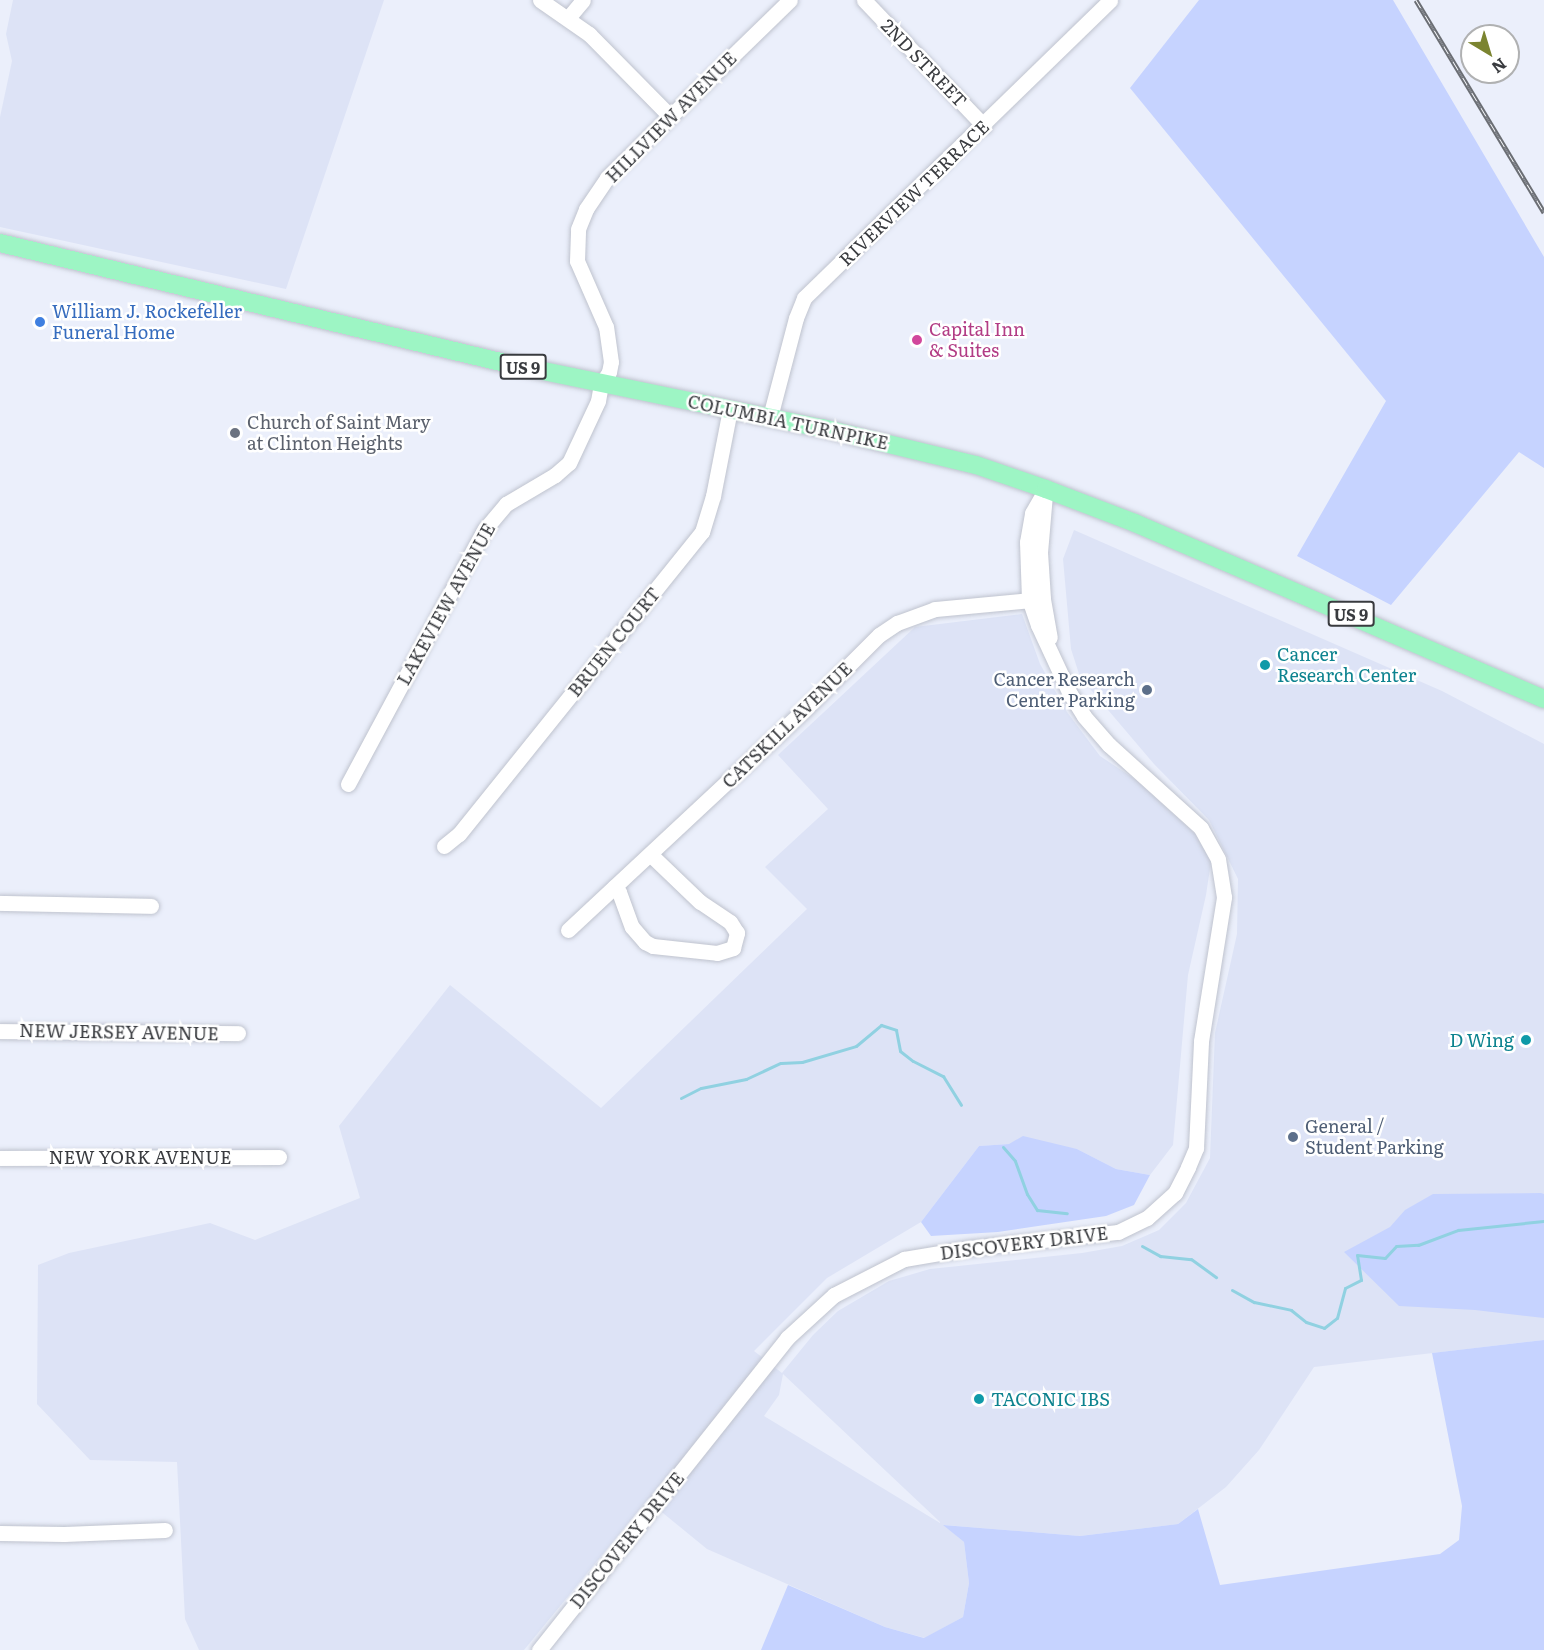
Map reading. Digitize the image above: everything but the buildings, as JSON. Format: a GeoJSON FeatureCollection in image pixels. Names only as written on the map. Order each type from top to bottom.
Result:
{"type":"FeatureCollection","features":[{"type":"Feature","properties":{"kind":"main road","name":"COLUMBIA TURNPIKE"},"geometry":{"type":"LineString","coordinates":[[0,243],[601,384],[770,417],[931,453],[1046,489],[1305,594],[1544,699]]}},
{"type":"Feature","properties":{"kind":"street"},"geometry":{"type":"LineString","coordinates":[[540,0],[589,34],[670,116]]}},
{"type":"Feature","properties":{"kind":"street"},"geometry":{"type":"LineString","coordinates":[[568,18],[583,0]]}},
{"type":"Feature","properties":{"kind":"street","name":"HILLVIEW AVENUE"},"geometry":{"type":"LineString","coordinates":[[601,384],[609,372],[611,362],[609,340],[577,261],[578,229],[586,209],[607,178],[790,0]]}},
{"type":"Feature","properties":{"kind":"street","name":"2ND STREET"},"geometry":{"type":"LineString","coordinates":[[864,0],[984,126]]}},
{"type":"Feature","properties":{"kind":"street","name":"RIVERVIEW TERRACE"},"geometry":{"type":"LineString","coordinates":[[770,417],[796,318],[804,298],[984,126],[1110,0]]}},
{"type":"Feature","properties":{"kind":"street","name":"LAKEVIEW AVENUE"},"geometry":{"type":"LineString","coordinates":[[348,784],[485,529],[506,504],[555,475],[569,463],[598,401],[601,384]]}},
{"type":"Feature","properties":{"kind":"street","name":"BRUEN COURT"},"geometry":{"type":"LineString","coordinates":[[444,846],[459,834],[702,532],[713,496],[730,410]]}},
{"type":"Feature","properties":{"kind":"street","name":"DISCOVERY DRIVE"},"geometry":{"type":"LineString","coordinates":[[539,1650],[787,1338],[834,1295],[904,1259],[970,1248],[1118,1232],[1147,1218],[1174,1193],[1188,1167],[1197,1138],[1204,1016],[1223,906],[1218,860],[1201,828],[1116,752],[1084,716],[1053,657],[1036,599],[1027,542],[1032,513],[1046,489]]}},
{"type":"Feature","properties":{"kind":"street","name":"CATSKILL AVENUE"},"geometry":{"type":"LineString","coordinates":[[568,930],[808,706],[879,635],[905,619],[934,609],[1036,599]]}},
{"type":"Feature","properties":{"kind":"street"},"geometry":{"type":"LineString","coordinates":[[614,887],[619,892],[632,927],[645,942],[653,946],[717,953],[733,948],[737,933],[730,922],[700,902],[650,854]]}},
{"type":"Feature","properties":{"kind":"street"},"geometry":{"type":"LineString","coordinates":[[0,903],[152,906]]}},
{"type":"Feature","properties":{"kind":"street","name":"NEW JERSEY AVENUE"},"geometry":{"type":"LineString","coordinates":[[0,1031],[238,1033]]}},
{"type":"Feature","properties":{"kind":"street","name":"NEW YORK AVENUE"},"geometry":{"type":"LineString","coordinates":[[0,1158],[279,1157]]}},
{"type":"Feature","properties":{"kind":"street"},"geometry":{"type":"LineString","coordinates":[[0,1533],[165,1530]]}},
{"type":"Feature","properties":{"kind":"shaded area"},"geometry":{"type":"Polygon","coordinates":[[[13,0],[384,0],[286,289],[0,227],[0,117],[12,61],[6,34],[13,0]]]}},
{"type":"Feature","properties":{"kind":"shaded area"},"geometry":{"type":"Polygon","coordinates":[[[1199,0],[1393,0],[1544,257],[1544,468],[1519,452],[1391,605],[1297,556],[1386,401],[1130,88],[1199,0]]]}},
{"type":"Feature","properties":{"kind":"shaded area"},"geometry":{"type":"Polygon","coordinates":[[[1074,530],[1442,691],[1544,744],[1544,1340],[1314,1367],[1259,1450],[1226,1487],[1178,1524],[1080,1536],[944,1525],[964,1542],[969,1583],[963,1617],[925,1638],[885,1627],[707,1549],[647,1500],[524,1650],[199,1650],[185,1619],[177,1462],[90,1460],[37,1404],[38,1265],[69,1253],[210,1223],[255,1240],[360,1198],[339,1126],[450,985],[601,1108],[807,909],[765,867],[828,809],[778,755],[915,627],[1022,614],[1040,664],[1067,712],[1100,756],[1136,780],[1195,834],[1211,862],[1188,975],[1173,1145],[1150,1175],[1116,1169],[1077,1149],[1009,1144],[979,1146],[921,1222],[827,1278],[754,1351],[782,1373],[813,1335],[838,1311],[889,1281],[930,1269],[1082,1253],[1122,1246],[1159,1230],[1186,1203],[1210,1158],[1215,1033],[1237,934],[1238,879],[1209,820],[1154,764],[1080,677],[1071,649],[1063,559],[1074,530]],[[783,1374],[779,1395],[764,1416],[940,1522],[783,1374]]]}},
{"type":"Feature","properties":{"kind":"shaded area"},"geometry":{"type":"Polygon","coordinates":[[[1023,1136],[1077,1149],[1116,1169],[1150,1175],[1134,1205],[1106,1216],[998,1232],[931,1236],[921,1222],[979,1146],[1009,1144],[1023,1136]]]}},
{"type":"Feature","properties":{"kind":"shaded area"},"geometry":{"type":"Polygon","coordinates":[[[1433,1194],[1544,1194],[1544,1318],[1475,1310],[1399,1306],[1344,1252],[1390,1227],[1405,1210],[1433,1194]]]}},
{"type":"Feature","properties":{"kind":"shaded area"},"geometry":{"type":"Polygon","coordinates":[[[1544,1340],[1544,1650],[761,1650],[788,1585],[885,1627],[924,1638],[963,1617],[969,1583],[964,1542],[943,1525],[1080,1536],[1178,1524],[1198,1509],[1220,1585],[1440,1554],[1459,1540],[1462,1506],[1432,1353],[1544,1340]]]}},
{"type":"Feature","properties":{"kind":"waterway"},"geometry":{"type":"LineString","coordinates":[[681,1098],[701,1088],[746,1079],[781,1063],[802,1062],[856,1046],[881,1025],[896,1030],[900,1051],[913,1061],[943,1076],[961,1105]]}},
{"type":"Feature","properties":{"kind":"waterway"},"geometry":{"type":"LineString","coordinates":[[1003,1147],[1015,1161],[1027,1194],[1037,1210],[1067,1213]]}},
{"type":"Feature","properties":{"kind":"waterway"},"geometry":{"type":"LineString","coordinates":[[1232,1290],[1254,1302],[1291,1310],[1306,1322],[1324,1328],[1337,1318],[1345,1288],[1361,1280],[1357,1255],[1385,1258],[1396,1246],[1418,1245],[1458,1230],[1544,1221]]}},
{"type":"Feature","properties":{"kind":"waterway"},"geometry":{"type":"LineString","coordinates":[[1142,1246],[1160,1256],[1191,1259],[1216,1277]]}},
{"type":"Feature","properties":{"kind":"railway"},"geometry":{"type":"LineString","coordinates":[[1416,0],[1544,212]]}},
{"type":"Feature","properties":{"kind":"place","name":"William J. Rockefeller Funeral Home"},"geometry":{"type":"Point","coordinates":[40,322]}},
{"type":"Feature","properties":{"kind":"place","name":"Capital Inn & Suites"},"geometry":{"type":"Point","coordinates":[917,340]}},
{"type":"Feature","properties":{"kind":"place","name":"Church of Saint Mary at Clinton Heights"},"geometry":{"type":"Point","coordinates":[235,433]}},
{"type":"Feature","properties":{"kind":"place","name":"Cancer Research Center"},"geometry":{"type":"Point","coordinates":[1265,665]}},
{"type":"Feature","properties":{"kind":"place","name":"Cancer Research Center Parking"},"geometry":{"type":"Point","coordinates":[1147,690]}},
{"type":"Feature","properties":{"kind":"place","name":"D Wing"},"geometry":{"type":"Point","coordinates":[1526,1040]}},
{"type":"Feature","properties":{"kind":"place","name":"General / Student Parking"},"geometry":{"type":"Point","coordinates":[1293,1137]}},
{"type":"Feature","properties":{"kind":"place","name":"TACONIC IBS"},"geometry":{"type":"Point","coordinates":[979,1399]}}]}
